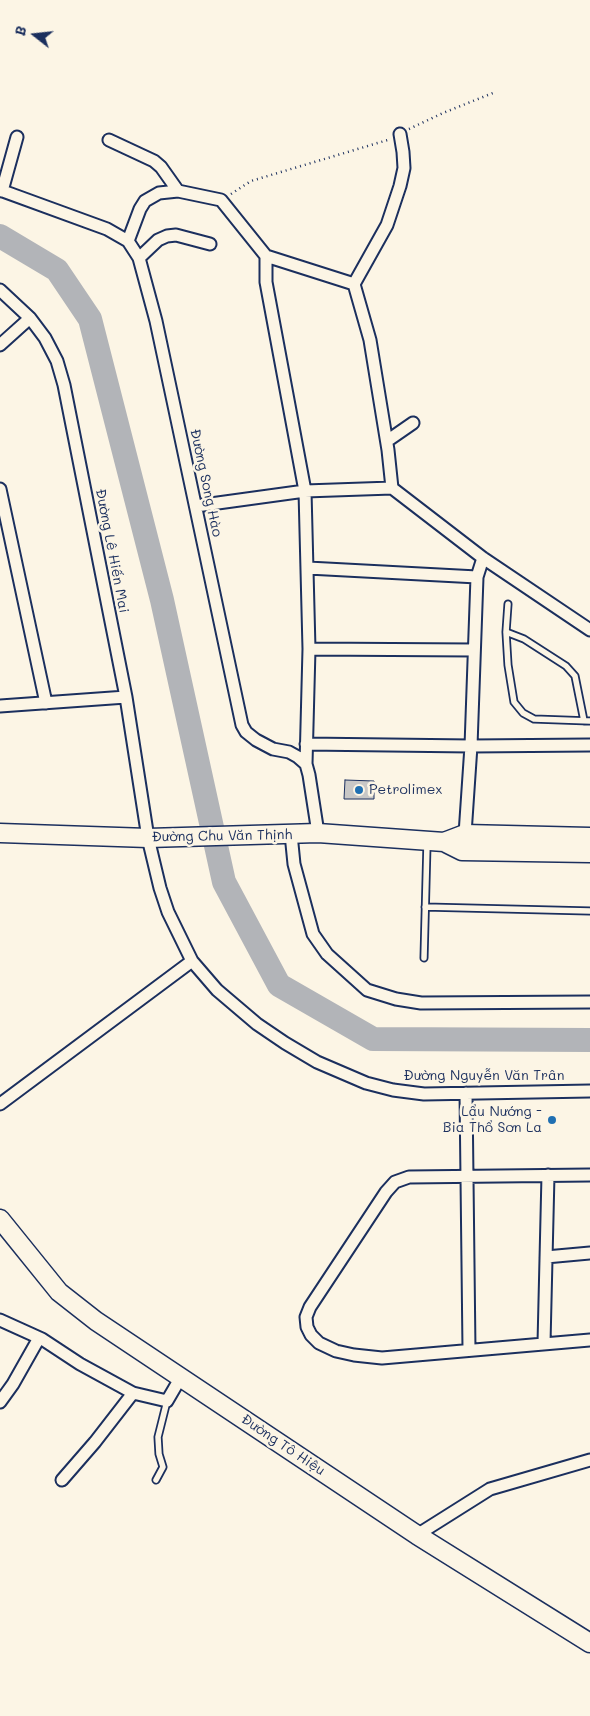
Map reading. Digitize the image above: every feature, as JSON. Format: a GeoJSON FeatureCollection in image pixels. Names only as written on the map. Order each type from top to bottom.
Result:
{"type":"FeatureCollection","features":[{"type":"Feature","properties":{"kind":"main road","name":"Đường Chu Văn Thịnh"},"geometry":{"type":"LineString","coordinates":[[0,833],[155,837],[318,833],[435,842],[462,851],[590,853]]}},
{"type":"Feature","properties":{"kind":"main road","name":"Đường Chu Văn Thịnh"},"geometry":{"type":"LineString","coordinates":[[435,842],[466,834],[590,837]]}},
{"type":"Feature","properties":{"kind":"main road","name":"Đường Tô Hiệu"},"geometry":{"type":"LineString","coordinates":[[0,1219],[59,1292],[96,1321],[417,1535],[590,1643]]}},
{"type":"Feature","properties":{"kind":"street"},"geometry":{"type":"LineString","coordinates":[[392,488],[387,441],[370,340],[354,284],[387,225],[400,186],[404,168],[400,134]]}},
{"type":"Feature","properties":{"kind":"street"},"geometry":{"type":"LineString","coordinates":[[1,190],[17,137]]}},
{"type":"Feature","properties":{"kind":"street"},"geometry":{"type":"LineString","coordinates":[[109,140],[154,161],[161,167],[178,192]]}},
{"type":"Feature","properties":{"kind":"street","name":"Đường Song Hào"},"geometry":{"type":"LineString","coordinates":[[1,190],[107,228],[128,241],[138,258],[156,321],[242,725],[246,732],[256,740],[298,756],[306,764]]}},
{"type":"Feature","properties":{"kind":"street"},"geometry":{"type":"LineString","coordinates":[[128,241],[145,201],[159,193],[178,192],[221,200],[266,256],[354,284]]}},
{"type":"Feature","properties":{"kind":"street"},"geometry":{"type":"LineString","coordinates":[[138,258],[158,240],[167,236],[176,235],[210,244]]}},
{"type":"Feature","properties":{"kind":"street"},"geometry":{"type":"LineString","coordinates":[[266,256],[266,282],[305,491],[309,648],[306,764],[318,833]]}},
{"type":"Feature","properties":{"kind":"street","name":"Đường Lê Hiến Mai"},"geometry":{"type":"LineString","coordinates":[[0,290],[30,318],[45,338],[57,361],[64,385],[155,837]]}},
{"type":"Feature","properties":{"kind":"street"},"geometry":{"type":"LineString","coordinates":[[0,344],[30,318]]}},
{"type":"Feature","properties":{"kind":"street"},"geometry":{"type":"LineString","coordinates":[[387,441],[414,423]]}},
{"type":"Feature","properties":{"kind":"street"},"geometry":{"type":"LineString","coordinates":[[196,506],[305,491],[392,488],[483,558],[590,630]]}},
{"type":"Feature","properties":{"kind":"street"},"geometry":{"type":"LineString","coordinates":[[0,489],[46,703]]}},
{"type":"Feature","properties":{"kind":"street"},"geometry":{"type":"LineString","coordinates":[[466,834],[477,577],[483,558]]}},
{"type":"Feature","properties":{"kind":"street"},"geometry":{"type":"LineString","coordinates":[[308,568],[477,577]]}},
{"type":"Feature","properties":{"kind":"street"},"geometry":{"type":"LineString","coordinates":[[309,648],[474,650]]}},
{"type":"Feature","properties":{"kind":"street"},"geometry":{"type":"LineString","coordinates":[[0,706],[126,697]]}},
{"type":"Feature","properties":{"kind":"street"},"geometry":{"type":"LineString","coordinates":[[306,744],[590,745]]}},
{"type":"Feature","properties":{"kind":"street"},"geometry":{"type":"LineString","coordinates":[[291,834],[294,864],[312,934],[327,954],[367,990],[396,999],[421,1003],[590,1002]]}},
{"type":"Feature","properties":{"kind":"street","name":"Đường Nguyễn Văn Trân"},"geometry":{"type":"LineString","coordinates":[[155,837],[160,888],[168,912],[192,961],[216,990],[257,1024],[285,1043],[331,1068],[366,1084],[393,1090],[424,1094],[590,1091]]}},
{"type":"Feature","properties":{"kind":"street"},"geometry":{"type":"LineString","coordinates":[[0,1104],[192,961]]}},
{"type":"Feature","properties":{"kind":"street"},"geometry":{"type":"LineString","coordinates":[[466,1093],[469,1350]]}},
{"type":"Feature","properties":{"kind":"street"},"geometry":{"type":"LineString","coordinates":[[544,1343],[548,1175]]}},
{"type":"Feature","properties":{"kind":"street"},"geometry":{"type":"LineString","coordinates":[[590,1175],[408,1177],[395,1182],[386,1192],[310,1307],[306,1317],[307,1327],[311,1335],[319,1343],[336,1351],[382,1358],[590,1340]]}},
{"type":"Feature","properties":{"kind":"street"},"geometry":{"type":"LineString","coordinates":[[546,1257],[590,1254]]}},
{"type":"Feature","properties":{"kind":"street"},"geometry":{"type":"LineString","coordinates":[[0,1320],[39,1338],[80,1364],[133,1392],[167,1401],[181,1377]]}},
{"type":"Feature","properties":{"kind":"street"},"geometry":{"type":"LineString","coordinates":[[0,1402],[13,1384],[39,1338]]}},
{"type":"Feature","properties":{"kind":"street"},"geometry":{"type":"LineString","coordinates":[[62,1480],[95,1442],[133,1392]]}},
{"type":"Feature","properties":{"kind":"street"},"geometry":{"type":"LineString","coordinates":[[417,1535],[490,1489],[590,1460]]}},
{"type":"Feature","properties":{"kind":"lane"},"geometry":{"type":"LineString","coordinates":[[506,632],[524,639],[566,666],[575,676],[587,721],[534,719],[523,713],[514,702],[508,665],[506,632],[508,604]]}},
{"type":"Feature","properties":{"kind":"lane"},"geometry":{"type":"LineString","coordinates":[[424,958],[425,907],[435,842]]}},
{"type":"Feature","properties":{"kind":"lane"},"geometry":{"type":"LineString","coordinates":[[425,907],[590,911]]}},
{"type":"Feature","properties":{"kind":"lane"},"geometry":{"type":"LineString","coordinates":[[156,1480],[163,1467],[158,1454],[158,1437],[167,1401]]}},
{"type":"Feature","properties":{"kind":"path"},"geometry":{"type":"LineString","coordinates":[[221,200],[251,181],[394,138],[443,113],[493,93]]}},
{"type":"Feature","properties":{"kind":"building","name":"Petrolimex"},"geometry":{"type":"Polygon","coordinates":[[[345,780],[374,781],[374,799],[344,799],[345,780]]]}},
{"type":"Feature","properties":{"kind":"waterway"},"geometry":{"type":"LineString","coordinates":[[0,236],[57,270],[90,319],[162,600],[224,882],[279,985],[373,1039],[590,1040]]}},
{"type":"Feature","properties":{"kind":"place","name":"Petrolimex"},"geometry":{"type":"Point","coordinates":[359,790]}},
{"type":"Feature","properties":{"kind":"place","name":"Lẩu Nướng - Bia Thổ Sơn La"},"geometry":{"type":"Point","coordinates":[552,1120]}}]}
